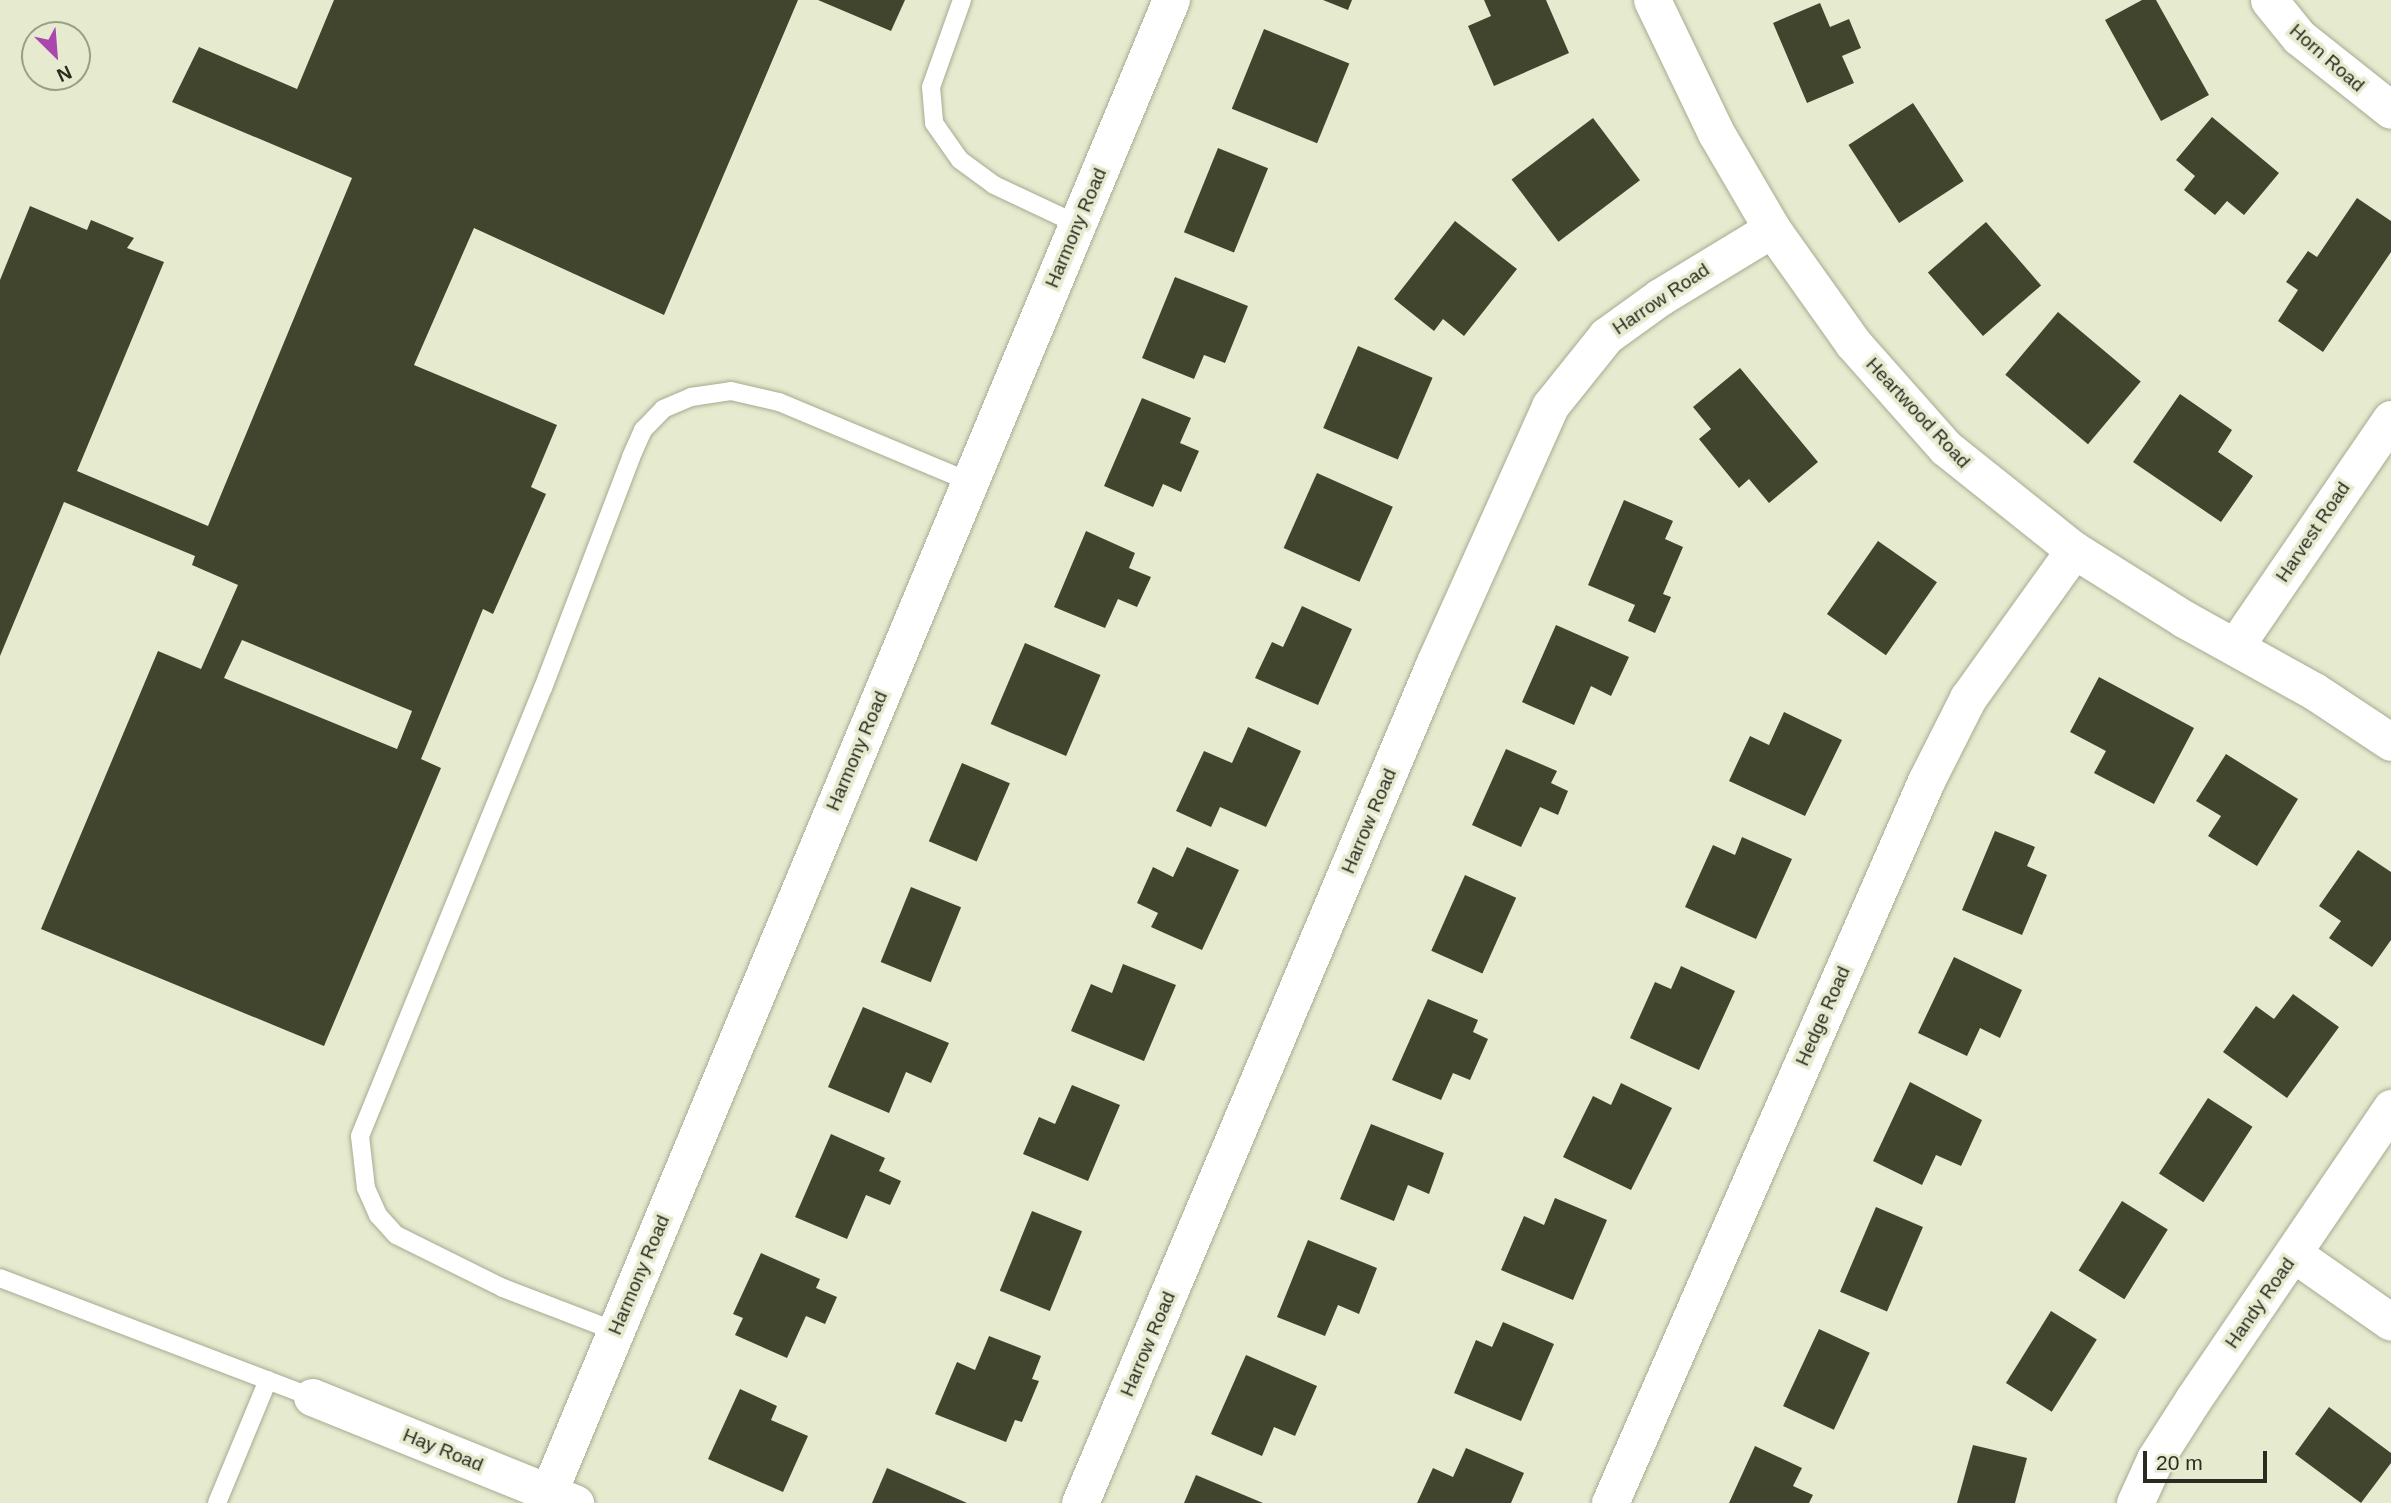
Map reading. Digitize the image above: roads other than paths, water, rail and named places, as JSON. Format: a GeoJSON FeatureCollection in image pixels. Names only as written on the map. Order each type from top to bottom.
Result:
{"type":"FeatureCollection","features":[{"type":"Feature","properties":{"kind":"street","name":"Harmony Road"},"geometry":{"type":"LineString","coordinates":[[556,1499],[615,1331],[1171,0]]}},
{"type":"Feature","properties":{"kind":"street","name":"Heartwood Road"},"geometry":{"type":"LineString","coordinates":[[1652,0],[1716,133],[1772,229],[1853,343],[1946,448],[2074,550],[2236,645],[2391,742]]}},
{"type":"Feature","properties":{"kind":"street","name":"Horn Road"},"geometry":{"type":"LineString","coordinates":[[2269,0],[2299,37],[2391,110]]}},
{"type":"Feature","properties":{"kind":"street","name":"Harrow Road"},"geometry":{"type":"LineString","coordinates":[[1080,1503],[1436,660],[1550,406],[1606,336],[1660,297],[1772,229]]}},
{"type":"Feature","properties":{"kind":"street","name":"Harvest Road"},"geometry":{"type":"LineString","coordinates":[[2236,645],[2391,419]]}},
{"type":"Feature","properties":{"kind":"street","name":"Hedge Road"},"geometry":{"type":"LineString","coordinates":[[1610,1503],[1926,781],[1968,698],[2074,550]]}},
{"type":"Feature","properties":{"kind":"street","name":"Handy Road"},"geometry":{"type":"LineString","coordinates":[[2135,1503],[2155,1459],[2194,1398],[2391,1108]]}},
{"type":"Feature","properties":{"kind":"street"},"geometry":{"type":"LineString","coordinates":[[2294,1254],[2391,1322]]}},
{"type":"Feature","properties":{"kind":"street","name":"Hay Road"},"geometry":{"type":"LineString","coordinates":[[312,1397],[556,1499]]}},
{"type":"Feature","properties":{"kind":"lane"},"geometry":{"type":"LineString","coordinates":[[962,0],[932,87],[934,123],[960,160],[994,185],[1077,224]]}},
{"type":"Feature","properties":{"kind":"lane"},"geometry":{"type":"LineString","coordinates":[[615,1331],[503,1288],[396,1235],[378,1215],[360,1160],[360,1136],[368,1109],[543,688],[631,457],[643,430],[663,410],[691,397],[732,391],[779,402],[970,482]]}},
{"type":"Feature","properties":{"kind":"lane"},"geometry":{"type":"LineString","coordinates":[[0,1278],[312,1397]]}},
{"type":"Feature","properties":{"kind":"lane"},"geometry":{"type":"LineString","coordinates":[[217,1503],[268,1380]]}}]}
